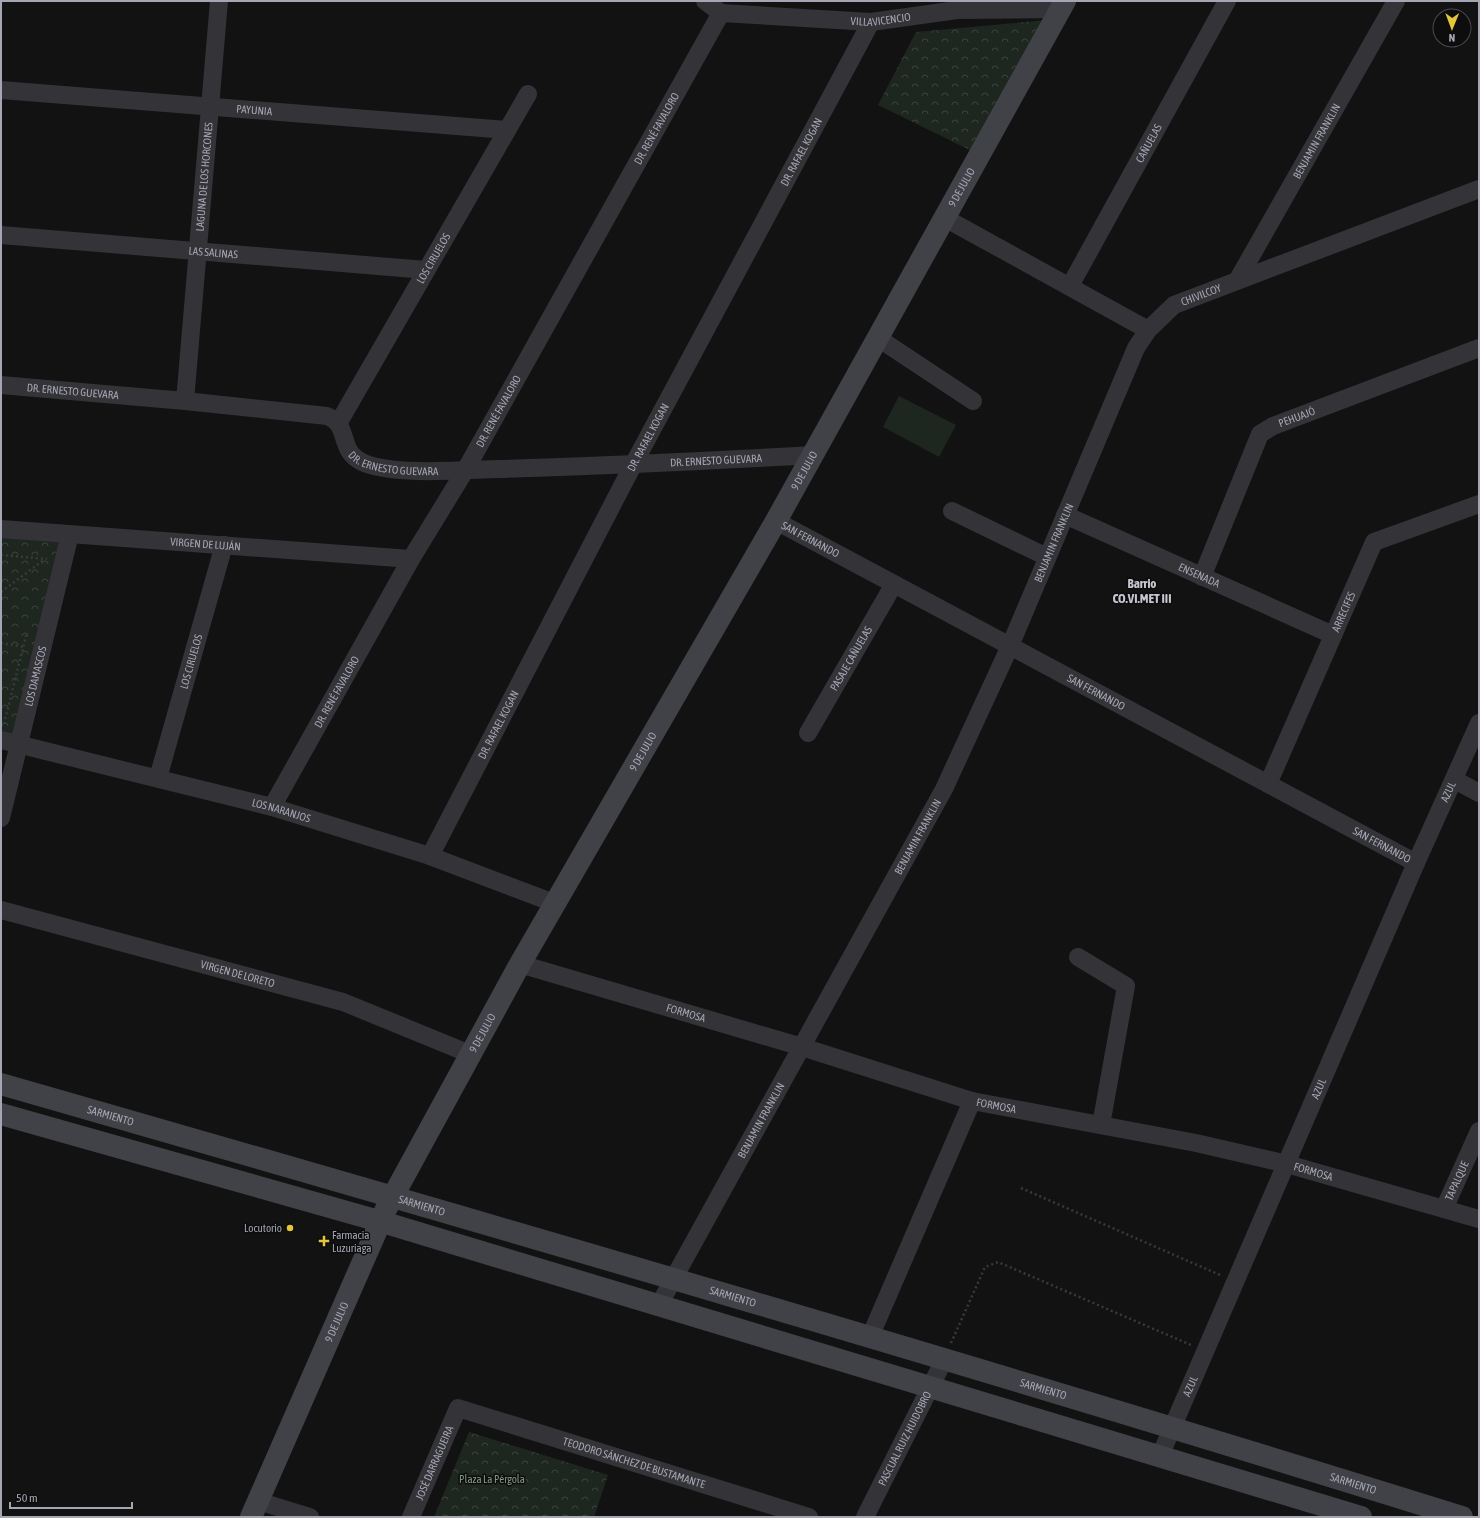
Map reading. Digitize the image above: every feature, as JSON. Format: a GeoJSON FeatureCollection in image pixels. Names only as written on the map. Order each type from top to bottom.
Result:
{"type":"FeatureCollection","features":[{"type":"Feature","properties":{"kind":"main road","name":"9 DE JULIO"},"geometry":{"type":"LineString","coordinates":[[255,1509],[379,1221],[520,964],[776,521],[878,338],[943,217],[1063,5]]}},
{"type":"Feature","properties":{"kind":"main road","name":"SARMIENTO"},"geometry":{"type":"LineString","coordinates":[[1,1084],[393,1196],[870,1337],[1171,1427],[1462,1517]]}},
{"type":"Feature","properties":{"kind":"main road"},"geometry":{"type":"LineString","coordinates":[[1,1115],[379,1221],[1361,1517]]}},
{"type":"Feature","properties":{"kind":"street","name":"LAGUNA DE LOS HORCONES"},"geometry":{"type":"LineString","coordinates":[[185,401],[219,1]]}},
{"type":"Feature","properties":{"kind":"street"},"geometry":{"type":"LineString","coordinates":[[705,1],[721,13]]}},
{"type":"Feature","properties":{"kind":"street","name":"CAÑUELAS"},"geometry":{"type":"LineString","coordinates":[[1070,286],[1227,1]]}},
{"type":"Feature","properties":{"kind":"street","name":"BENJAMIN FRANKLIN"},"geometry":{"type":"LineString","coordinates":[[1237,281],[1396,1]]}},
{"type":"Feature","properties":{"kind":"street","name":"VILLAVICENCIO"},"geometry":{"type":"LineString","coordinates":[[721,13],[872,22],[957,10],[1063,5]]}},
{"type":"Feature","properties":{"kind":"street","name":"DR. RENÉ FAVALORO"},"geometry":{"type":"LineString","coordinates":[[272,807],[411,559],[466,470],[721,13]]}},
{"type":"Feature","properties":{"kind":"street","name":"DR. RAFAEL KOGAN"},"geometry":{"type":"LineString","coordinates":[[430,856],[633,465],[872,22]]}},
{"type":"Feature","properties":{"kind":"street","name":"PAYUNIA"},"geometry":{"type":"LineString","coordinates":[[1,90],[507,130]]}},
{"type":"Feature","properties":{"kind":"street","name":"LOS CIRUELOS"},"geometry":{"type":"LineString","coordinates":[[338,422],[528,94]]}},
{"type":"Feature","properties":{"kind":"street","name":"CHIVILCOY"},"geometry":{"type":"LineString","coordinates":[[1136,348],[1148,330],[1174,305],[1479,188]]}},
{"type":"Feature","properties":{"kind":"street"},"geometry":{"type":"LineString","coordinates":[[943,217],[1148,330]]}},
{"type":"Feature","properties":{"kind":"street","name":"LAS SALINAS"},"geometry":{"type":"LineString","coordinates":[[1,235],[426,270]]}},
{"type":"Feature","properties":{"kind":"street"},"geometry":{"type":"LineString","coordinates":[[878,338],[973,401]]}},
{"type":"Feature","properties":{"kind":"street","name":"BENJAMIN FRANKLIN"},"geometry":{"type":"LineString","coordinates":[[659,1305],[944,790],[1010,646],[1136,348]]}},
{"type":"Feature","properties":{"kind":"street","name":"PEHUAJÓ"},"geometry":{"type":"LineString","coordinates":[[1202,577],[1260,434],[1273,426],[1479,348]]}},
{"type":"Feature","properties":{"kind":"street","name":"DR. ERNESTO GUEVARA"},"geometry":{"type":"LineString","coordinates":[[1,385],[185,401],[327,416],[338,422],[342,429],[344,441],[348,449],[362,462],[373,465],[412,470],[466,470],[633,465],[813,455]]}},
{"type":"Feature","properties":{"kind":"street","name":"ARRECIFES"},"geometry":{"type":"LineString","coordinates":[[1268,784],[1374,542],[1479,504]]}},
{"type":"Feature","properties":{"kind":"street"},"geometry":{"type":"LineString","coordinates":[[952,511],[1047,557]]}},
{"type":"Feature","properties":{"kind":"street","name":"ENSENADA"},"geometry":{"type":"LineString","coordinates":[[1065,515],[1333,635]]}},
{"type":"Feature","properties":{"kind":"street","name":"SAN FERNANDO"},"geometry":{"type":"LineString","coordinates":[[776,521],[1416,863]]}},
{"type":"Feature","properties":{"kind":"street","name":"VIRGEN DE LUJÁN"},"geometry":{"type":"LineString","coordinates":[[1,529],[411,559]]}},
{"type":"Feature","properties":{"kind":"street","name":"LOS DAMASCOS"},"geometry":{"type":"LineString","coordinates":[[1,818],[70,534]]}},
{"type":"Feature","properties":{"kind":"street","name":"LOS CIRUELOS"},"geometry":{"type":"LineString","coordinates":[[158,778],[224,545]]}},
{"type":"Feature","properties":{"kind":"street","name":"PASAJE CAÑUELAS"},"geometry":{"type":"LineString","coordinates":[[808,733],[894,584]]}},
{"type":"Feature","properties":{"kind":"street","name":"AZUL"},"geometry":{"type":"LineString","coordinates":[[1160,1456],[1204,1350],[1287,1164],[1416,863],[1455,780],[1479,723]]}},
{"type":"Feature","properties":{"kind":"street","name":"LOS NARANJOS"},"geometry":{"type":"LineString","coordinates":[[1,740],[272,807],[430,856],[554,904]]}},
{"type":"Feature","properties":{"kind":"street"},"geometry":{"type":"LineString","coordinates":[[1455,780],[1479,793]]}},
{"type":"Feature","properties":{"kind":"street","name":"VIRGEN DE LORETO"},"geometry":{"type":"LineString","coordinates":[[1,910],[343,1002],[470,1054]]}},
{"type":"Feature","properties":{"kind":"street"},"geometry":{"type":"LineString","coordinates":[[1078,957],[1126,986],[1101,1125]]}},
{"type":"Feature","properties":{"kind":"street","name":"FORMOSA"},"geometry":{"type":"LineString","coordinates":[[520,964],[802,1047],[972,1101],[1196,1143],[1287,1164],[1479,1219]]}},
{"type":"Feature","properties":{"kind":"street"},"geometry":{"type":"LineString","coordinates":[[870,1337],[972,1101]]}},
{"type":"Feature","properties":{"kind":"street","name":"TAPALQUE"},"geometry":{"type":"LineString","coordinates":[[1444,1209],[1479,1131]]}},
{"type":"Feature","properties":{"kind":"street","name":"PASCUAL RUIZ HUIDOBRO"},"geometry":{"type":"LineString","coordinates":[[866,1517],[944,1360]]}},
{"type":"Feature","properties":{"kind":"street","name":"JOSÉ DARRAGUEIRA"},"geometry":{"type":"LineString","coordinates":[[412,1517],[458,1408]]}},
{"type":"Feature","properties":{"kind":"street","name":"TEODORO SÁNCHEZ DE BUSTAMANTE"},"geometry":{"type":"LineString","coordinates":[[458,1408],[809,1517]]}},
{"type":"Feature","properties":{"kind":"street"},"geometry":{"type":"LineString","coordinates":[[255,1509],[310,1517]]}},
{"type":"Feature","properties":{"kind":"path"},"geometry":{"type":"LineString","coordinates":[[1,555],[64,560]]}},
{"type":"Feature","properties":{"kind":"path"},"geometry":{"type":"LineString","coordinates":[[1,592],[45,559]]}},
{"type":"Feature","properties":{"kind":"path"},"geometry":{"type":"LineString","coordinates":[[1,644],[42,650]]}},
{"type":"Feature","properties":{"kind":"path"},"geometry":{"type":"LineString","coordinates":[[1020,1188],[1235,1281]]}},
{"type":"Feature","properties":{"kind":"path"},"geometry":{"type":"LineString","coordinates":[[944,1360],[985,1267],[998,1262],[1204,1350]]}},
{"type":"Feature","properties":{"kind":"green space"},"geometry":{"type":"Polygon","coordinates":[[[1047,20],[974,152],[878,105],[916,32],[1047,20]]]}},
{"type":"Feature","properties":{"kind":"green space"},"geometry":{"type":"Polygon","coordinates":[[[899,396],[956,425],[939,457],[883,427],[899,396]]]}},
{"type":"Feature","properties":{"kind":"green space"},"geometry":{"type":"Polygon","coordinates":[[[1,529],[70,534],[19,744],[1,740],[1,529]]]}},
{"type":"Feature","properties":{"kind":"green space","name":"Plaza La Pérgola"},"geometry":{"type":"Polygon","coordinates":[[[469,1432],[608,1475],[594,1517],[434,1517],[469,1432]]]}},
{"type":"Feature","properties":{"kind":"place","name":"Locutorio"},"geometry":{"type":"Point","coordinates":[290,1228]}},
{"type":"Feature","properties":{"kind":"place","name":"Farmacia Luzuriaga"},"geometry":{"type":"Point","coordinates":[324,1241]}},
{"type":"Feature","properties":{"kind":"district","name":"Barrio CO.VI.MET III"},"geometry":{"type":"Point","coordinates":[1142,590]}}]}
